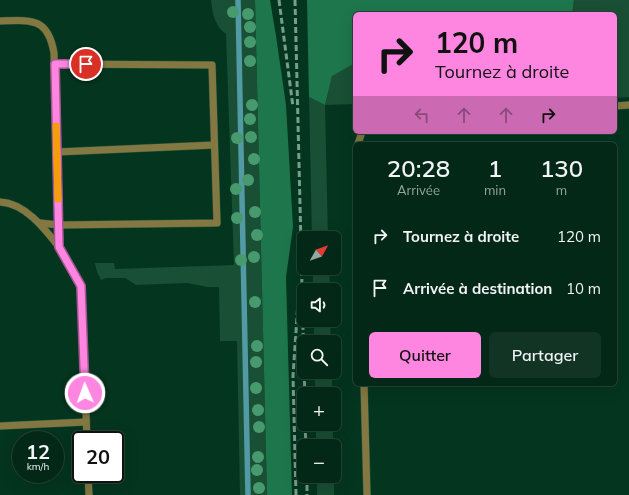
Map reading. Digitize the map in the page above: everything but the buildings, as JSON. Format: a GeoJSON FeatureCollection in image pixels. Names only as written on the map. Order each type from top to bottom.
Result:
{"type":"FeatureCollection","features":[{"type":"Feature","properties":{"kind":"lane"},"geometry":{"type":"LineString","coordinates":[[0,21],[28,20],[37,23],[48,33],[52,41],[55,64],[59,247]]}},
{"type":"Feature","properties":{"kind":"lane"},"geometry":{"type":"LineString","coordinates":[[40,223],[59,225],[217,223],[212,65],[55,64]]}},
{"type":"Feature","properties":{"kind":"lane"},"geometry":{"type":"LineString","coordinates":[[617,106],[629,105]]}},
{"type":"Feature","properties":{"kind":"lane"},"geometry":{"type":"LineString","coordinates":[[57,152],[214,145]]}},
{"type":"Feature","properties":{"kind":"lane"},"geometry":{"type":"LineString","coordinates":[[0,202],[6,202],[14,205],[32,216],[40,223],[59,247],[81,286],[86,431]]}},
{"type":"Feature","properties":{"kind":"lane"},"geometry":{"type":"LineString","coordinates":[[364,386],[367,495]]}},
{"type":"Feature","properties":{"kind":"lane"},"geometry":{"type":"LineString","coordinates":[[0,426],[86,422]]}},
{"type":"Feature","properties":{"kind":"lane"},"geometry":{"type":"LineString","coordinates":[[88,483],[89,495]]}},
{"type":"Feature","properties":{"kind":"green space"},"geometry":{"type":"Polygon","coordinates":[[[211,0],[255,0],[267,495],[240,495],[237,341],[220,341],[219,287],[208,287],[187,283],[136,285],[125,278],[106,278],[101,280],[95,263],[114,263],[115,269],[234,265],[226,34],[219,27],[213,14],[211,0]]]}},
{"type":"Feature","properties":{"kind":"green space"},"geometry":{"type":"Polygon","coordinates":[[[255,0],[270,0],[286,105],[293,227],[286,277],[292,495],[267,495],[255,0]]]}},
{"type":"Feature","properties":{"kind":"green space"},"geometry":{"type":"Polygon","coordinates":[[[307,0],[574,0],[572,12],[353,12],[353,64],[332,76],[325,105],[309,97],[307,0]]]}},
{"type":"Feature","properties":{"kind":"green space"},"geometry":{"type":"Polygon","coordinates":[[[574,0],[629,0],[629,97],[617,98],[617,12],[572,12],[574,0]]]}},
{"type":"Feature","properties":{"kind":"green space"},"geometry":{"type":"Polygon","coordinates":[[[353,64],[353,104],[325,105],[332,75],[353,64]]]}},
{"type":"Feature","properties":{"kind":"green space"},"geometry":{"type":"Polygon","coordinates":[[[309,97],[325,105],[328,231],[312,231],[309,97]]]}},
{"type":"Feature","properties":{"kind":"green space"},"geometry":{"type":"Polygon","coordinates":[[[313,275],[329,275],[330,283],[313,283],[313,275]]]}},
{"type":"Feature","properties":{"kind":"green space"},"geometry":{"type":"Polygon","coordinates":[[[314,327],[330,327],[331,335],[314,335],[314,327]]]}},
{"type":"Feature","properties":{"kind":"green space"},"geometry":{"type":"Polygon","coordinates":[[[315,379],[332,379],[332,387],[315,387],[315,379]]]}},
{"type":"Feature","properties":{"kind":"green space"},"geometry":{"type":"Polygon","coordinates":[[[316,431],[333,431],[333,439],[316,439],[316,431]]]}},
{"type":"Feature","properties":{"kind":"green space"},"geometry":{"type":"Polygon","coordinates":[[[317,483],[334,483],[334,495],[317,495],[317,483]]]}},
{"type":"Feature","properties":{"kind":"waterway"},"geometry":{"type":"LineString","coordinates":[[238,0],[248,495]]}},
{"type":"Feature","properties":{"kind":"railway"},"geometry":{"type":"LineString","coordinates":[[279,0],[293,107]]}},
{"type":"Feature","properties":{"kind":"railway"},"geometry":{"type":"LineString","coordinates":[[295,0],[303,335]]}},
{"type":"Feature","properties":{"kind":"railway"},"geometry":{"type":"LineString","coordinates":[[296,495],[293,376],[297,317]]}},
{"type":"Feature","properties":{"kind":"railway"},"geometry":{"type":"LineString","coordinates":[[304,379],[305,387]]}},
{"type":"Feature","properties":{"kind":"railway"},"geometry":{"type":"LineString","coordinates":[[305,431],[306,439]]}},
{"type":"Feature","properties":{"kind":"railway"},"geometry":{"type":"LineString","coordinates":[[307,483],[307,495]]}},
{"type":"Feature","properties":{"kind":"slow traffic"},"geometry":{"type":"LineString","coordinates":[[56,126],[58,199]]}},
{"type":"Feature","properties":{"kind":"route"},"geometry":{"type":"LineString","coordinates":[[85,393],[81,286],[59,247],[55,64],[86,64]]}}]}
